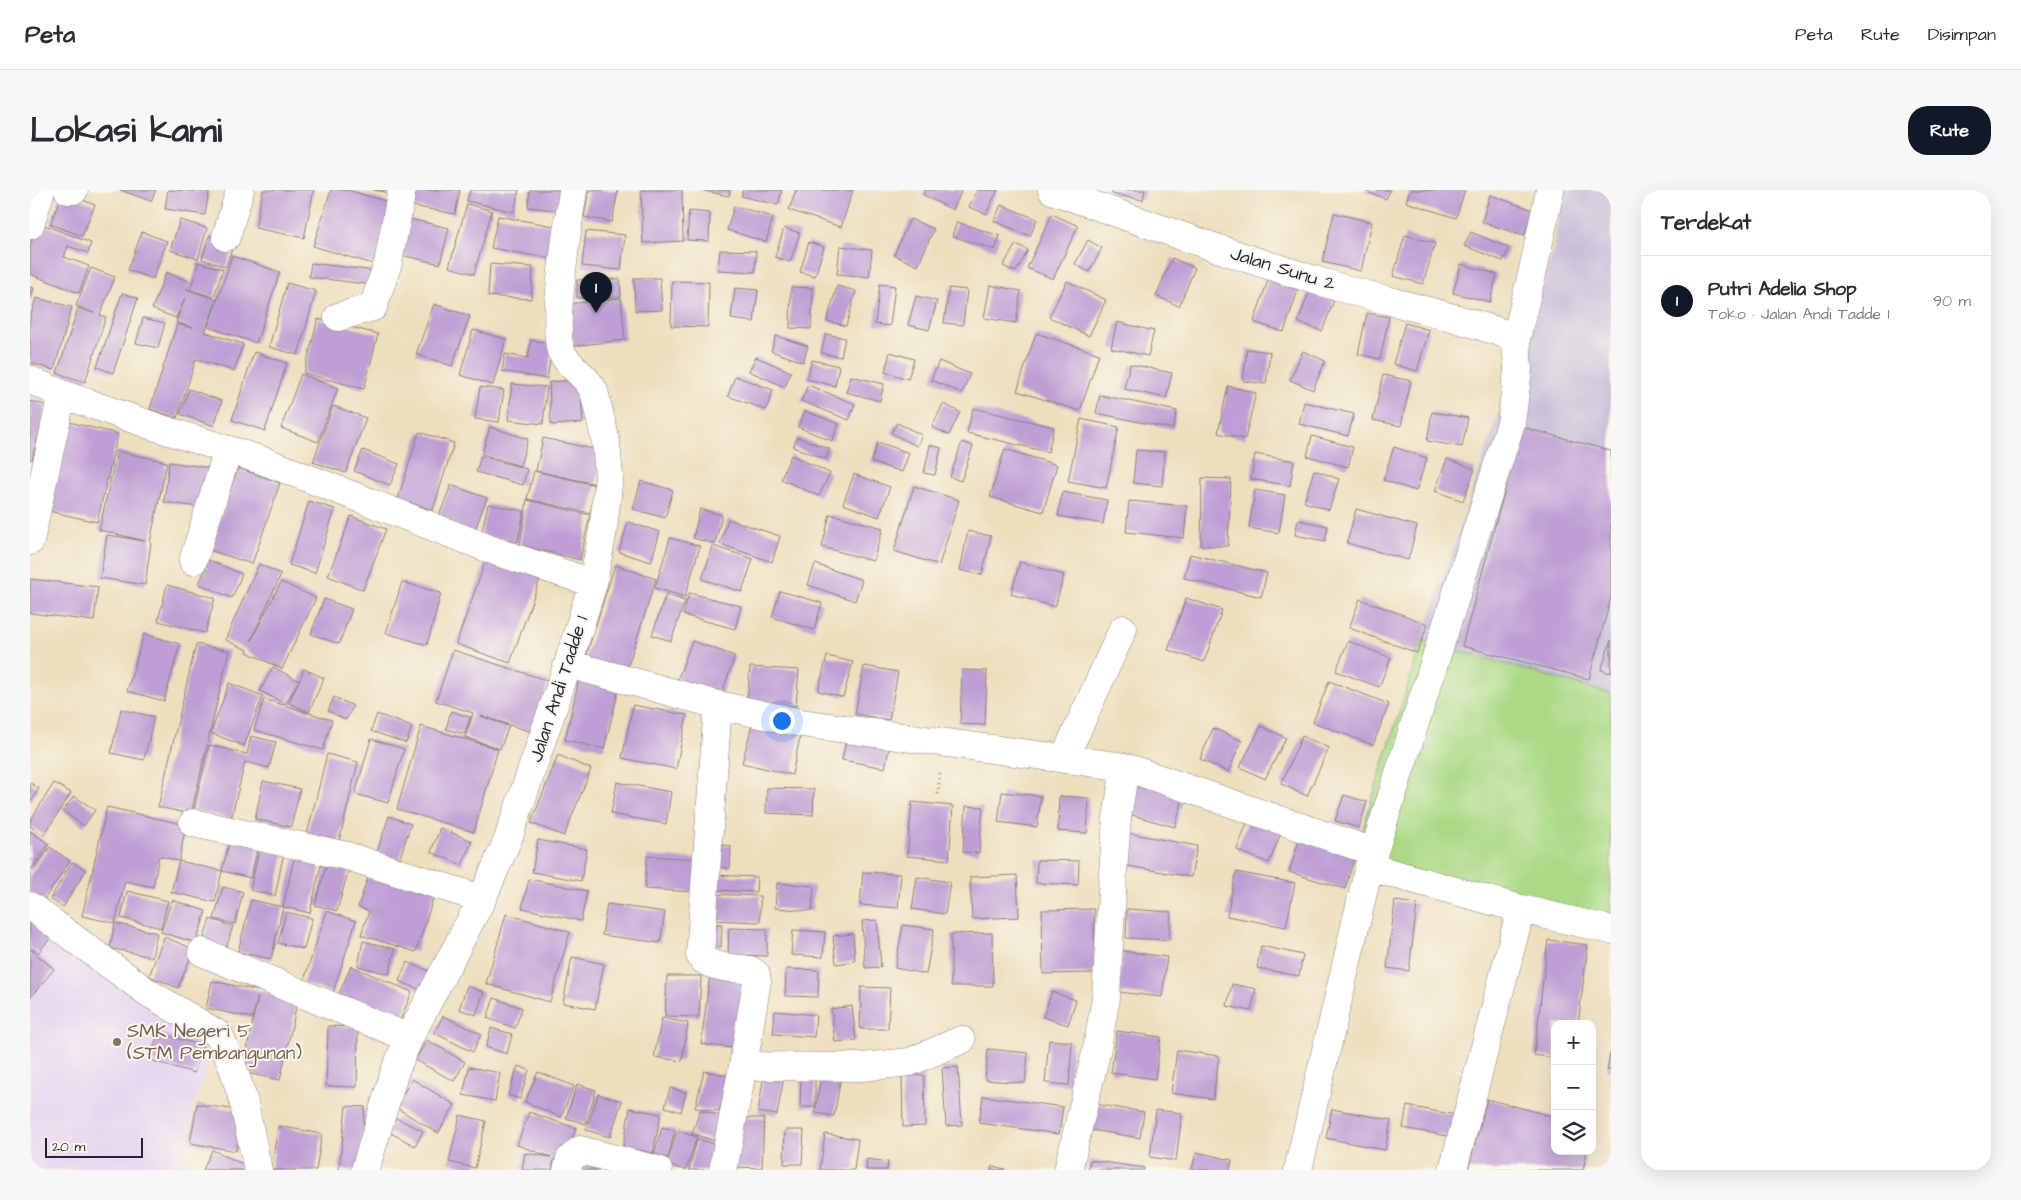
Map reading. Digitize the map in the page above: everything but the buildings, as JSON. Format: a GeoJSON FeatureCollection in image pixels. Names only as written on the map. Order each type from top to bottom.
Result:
{"type":"FeatureCollection","features":[{"type":"Feature","properties":{"kind":"street"},"geometry":{"type":"LineString","coordinates":[[30,225],[41,190]]}},
{"type":"Feature","properties":{"kind":"street"},"geometry":{"type":"LineString","coordinates":[[68,190],[74,190]]}},
{"type":"Feature","properties":{"kind":"street"},"geometry":{"type":"LineString","coordinates":[[226,237],[240,190]]}},
{"type":"Feature","properties":{"kind":"street"},"geometry":{"type":"LineString","coordinates":[[338,318],[373,307],[388,263],[402,190]]}},
{"type":"Feature","properties":{"kind":"street","name":"Jalan Andi Tadde 1"},"geometry":{"type":"LineString","coordinates":[[365,1170],[395,1071],[408,1038],[482,899],[508,839],[568,664],[593,583],[603,530],[609,477],[606,442],[594,391],[562,353],[557,330],[573,190]]}},
{"type":"Feature","properties":{"kind":"street","name":"Jalan Sunu 2"},"geometry":{"type":"LineString","coordinates":[[1052,190],[1223,251],[1326,284],[1484,326],[1516,338]]}},
{"type":"Feature","properties":{"kind":"street"},"geometry":{"type":"LineString","coordinates":[[1298,1170],[1372,859],[1511,423],[1518,370],[1516,338],[1550,190]]}},
{"type":"Feature","properties":{"kind":"street"},"geometry":{"type":"LineString","coordinates":[[30,380],[62,394],[264,462],[500,553],[593,583]]}},
{"type":"Feature","properties":{"kind":"street"},"geometry":{"type":"LineString","coordinates":[[30,541],[62,394]]}},
{"type":"Feature","properties":{"kind":"street"},"geometry":{"type":"LineString","coordinates":[[193,561],[228,450]]}},
{"type":"Feature","properties":{"kind":"street"},"geometry":{"type":"LineString","coordinates":[[1064,759],[1123,629]]}},
{"type":"Feature","properties":{"kind":"street"},"geometry":{"type":"LineString","coordinates":[[568,664],[718,705],[801,723],[1125,768],[1372,859],[1521,909],[1611,930]]}},
{"type":"Feature","properties":{"kind":"street"},"geometry":{"type":"LineString","coordinates":[[718,705],[700,955],[701,959],[708,964],[750,970],[756,974],[757,981],[723,1170]]}},
{"type":"Feature","properties":{"kind":"street"},"geometry":{"type":"LineString","coordinates":[[1068,1170],[1096,1053],[1106,998],[1112,874],[1117,818],[1125,768]]}},
{"type":"Feature","properties":{"kind":"street"},"geometry":{"type":"LineString","coordinates":[[193,824],[347,856],[482,899]]}},
{"type":"Feature","properties":{"kind":"street"},"geometry":{"type":"LineString","coordinates":[[30,906],[147,992],[219,1035],[232,1062],[243,1099],[258,1170]]}},
{"type":"Feature","properties":{"kind":"street"},"geometry":{"type":"LineString","coordinates":[[1453,1170],[1521,909]]}},
{"type":"Feature","properties":{"kind":"street"},"geometry":{"type":"LineString","coordinates":[[202,952],[408,1038]]}},
{"type":"Feature","properties":{"kind":"street"},"geometry":{"type":"LineString","coordinates":[[743,1066],[862,1067],[910,1062],[961,1040]]}},
{"type":"Feature","properties":{"kind":"street"},"geometry":{"type":"LineString","coordinates":[[567,1170],[570,1159],[580,1150],[658,1170]]}},
{"type":"Feature","properties":{"kind":"shaded area"},"geometry":{"type":"Polygon","coordinates":[[[1562,190],[1611,190],[1611,694],[1422,640],[1553,252],[1562,190]]]}},
{"type":"Feature","properties":{"kind":"shaded area","name":"SMK Negeri 5 (STM Pembangunan)"},"geometry":{"type":"Polygon","coordinates":[[[30,915],[195,1026],[212,1057],[193,1106],[186,1170],[30,1170],[30,915]]]}},
{"type":"Feature","properties":{"kind":"green space"},"geometry":{"type":"Polygon","coordinates":[[[1422,640],[1611,694],[1611,920],[1354,856],[1422,640]]]}},
{"type":"Feature","properties":{"kind":"place","name":"Putri Adelia Shop"},"geometry":{"type":"Point","coordinates":[596,313]}},
{"type":"Feature","properties":{"kind":"place","name":"SMK Negeri 5 (STM Pembangunan)"},"geometry":{"type":"Point","coordinates":[117,1042]}}]}
